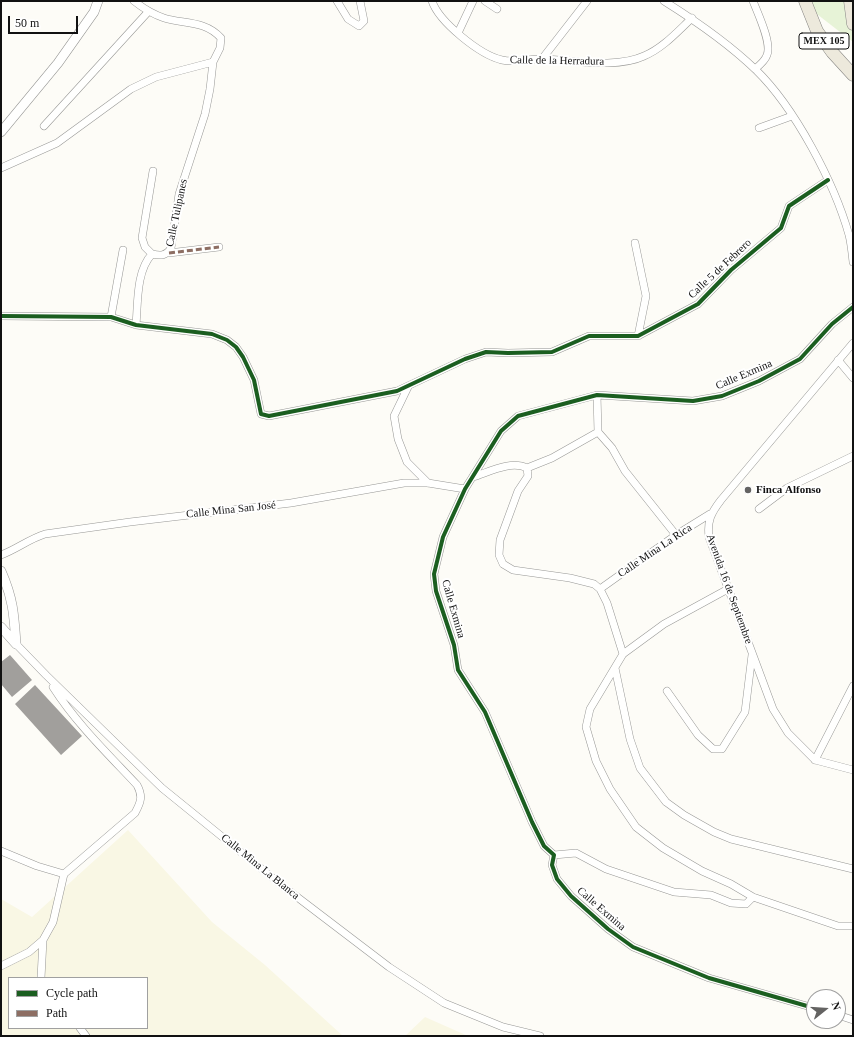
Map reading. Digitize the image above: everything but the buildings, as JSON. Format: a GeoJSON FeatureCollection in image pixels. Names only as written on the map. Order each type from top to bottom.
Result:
{"type":"FeatureCollection","features":[{"type":"Feature","properties":{"kind":"main road","name":"MEX 105"},"geometry":{"type":"LineString","coordinates":[[805,1],[817,31],[832,52],[853,75]]}},
{"type":"Feature","properties":{"kind":"main road","name":"MEX 105"},"geometry":{"type":"LineString","coordinates":[[850,1],[853,24]]}},
{"type":"Feature","properties":{"kind":"street"},"geometry":{"type":"LineString","coordinates":[[1,132],[58,63],[94,12],[98,1]]}},
{"type":"Feature","properties":{"kind":"street"},"geometry":{"type":"LineString","coordinates":[[1,168],[57,143],[131,89],[156,77],[212,62],[220,48],[221,38],[217,33],[187,21],[165,18],[148,12],[134,1]]}},
{"type":"Feature","properties":{"kind":"street"},"geometry":{"type":"LineString","coordinates":[[337,1],[348,19],[359,26],[364,21],[360,1]]}},
{"type":"Feature","properties":{"kind":"street","name":"Calle de la Herradura"},"geometry":{"type":"LineString","coordinates":[[432,1],[434,9],[458,33],[487,55],[503,60],[542,59],[619,62],[644,56],[662,46],[692,18]]}},
{"type":"Feature","properties":{"kind":"street"},"geometry":{"type":"LineString","coordinates":[[458,33],[473,1]]}},
{"type":"Feature","properties":{"kind":"street"},"geometry":{"type":"LineString","coordinates":[[485,1],[498,9]]}},
{"type":"Feature","properties":{"kind":"street"},"geometry":{"type":"LineString","coordinates":[[542,59],[587,1]]}},
{"type":"Feature","properties":{"kind":"street"},"geometry":{"type":"LineString","coordinates":[[664,1],[692,18],[755,69],[777,93],[792,116],[828,180],[849,235],[853,262]]}},
{"type":"Feature","properties":{"kind":"street"},"geometry":{"type":"LineString","coordinates":[[753,1],[765,34],[768,53],[764,61],[755,69]]}},
{"type":"Feature","properties":{"kind":"street"},"geometry":{"type":"LineString","coordinates":[[44,126],[148,12]]}},
{"type":"Feature","properties":{"kind":"street","name":"Calle Tulipanes"},"geometry":{"type":"LineString","coordinates":[[136,325],[145,262],[152,254],[162,256],[168,253],[173,241],[179,194],[205,114],[210,90],[212,62]]}},
{"type":"Feature","properties":{"kind":"street"},"geometry":{"type":"LineString","coordinates":[[759,128],[792,116]]}},
{"type":"Feature","properties":{"kind":"street"},"geometry":{"type":"LineString","coordinates":[[152,254],[145,247],[142,238],[153,171]]}},
{"type":"Feature","properties":{"kind":"street","name":"Calle 5 de Febrero"},"geometry":{"type":"LineString","coordinates":[[408,387],[465,359],[486,352],[552,352],[589,336],[638,336],[698,304],[730,270],[781,228],[789,206],[828,180]]}},
{"type":"Feature","properties":{"kind":"street"},"geometry":{"type":"LineString","coordinates":[[635,243],[646,296],[638,336]]}},
{"type":"Feature","properties":{"kind":"street"},"geometry":{"type":"LineString","coordinates":[[168,253],[219,247]]}},
{"type":"Feature","properties":{"kind":"street"},"geometry":{"type":"LineString","coordinates":[[111,317],[123,250]]}},
{"type":"Feature","properties":{"kind":"street","name":"Calle Exmina"},"geometry":{"type":"LineString","coordinates":[[806,1006],[709,978],[633,947],[608,929],[570,896],[557,879],[552,865],[554,855],[544,846],[532,822],[485,712],[458,670],[454,645],[436,591],[434,574],[443,537],[465,489],[501,431],[518,416],[597,395],[693,401],[722,396],[759,381],[800,359],[832,324],[853,307]]}},
{"type":"Feature","properties":{"kind":"street"},"geometry":{"type":"LineString","coordinates":[[1,316],[111,317],[136,325],[212,334],[226,340],[236,347],[243,357],[254,380],[261,414],[269,416],[397,391],[408,387]]}},
{"type":"Feature","properties":{"kind":"street"},"geometry":{"type":"LineString","coordinates":[[710,514],[853,343]]}},
{"type":"Feature","properties":{"kind":"street"},"geometry":{"type":"LineString","coordinates":[[838,360],[853,378]]}},
{"type":"Feature","properties":{"kind":"street"},"geometry":{"type":"LineString","coordinates":[[408,387],[394,416],[398,439],[407,462],[428,483]]}},
{"type":"Feature","properties":{"kind":"street"},"geometry":{"type":"LineString","coordinates":[[597,395],[598,432],[612,448],[625,470],[676,535]]}},
{"type":"Feature","properties":{"kind":"street"},"geometry":{"type":"LineString","coordinates":[[473,477],[510,465],[521,465],[527,468],[552,458],[598,432]]}},
{"type":"Feature","properties":{"kind":"street"},"geometry":{"type":"LineString","coordinates":[[758,509],[787,488],[853,456]]}},
{"type":"Feature","properties":{"kind":"street"},"geometry":{"type":"LineString","coordinates":[[527,468],[528,476],[518,491],[500,540],[499,556],[503,564],[513,570],[570,578],[594,584],[600,588],[607,603],[623,654]]}},
{"type":"Feature","properties":{"kind":"street","name":"Calle Mina San José"},"geometry":{"type":"LineString","coordinates":[[1,554],[17,549],[32,538],[45,534],[130,522],[291,504],[404,483],[428,483],[465,489]]}},
{"type":"Feature","properties":{"kind":"street","name":"Calle Mina La Rica"},"geometry":{"type":"LineString","coordinates":[[600,588],[676,535],[710,514]]}},
{"type":"Feature","properties":{"kind":"street","name":"Avenida 16 de Septiembre"},"geometry":{"type":"LineString","coordinates":[[710,514],[708,526],[709,537],[773,709],[788,733],[816,760]]}},
{"type":"Feature","properties":{"kind":"street"},"geometry":{"type":"LineString","coordinates":[[1,570],[10,591],[14,615],[16,644]]}},
{"type":"Feature","properties":{"kind":"street"},"geometry":{"type":"LineString","coordinates":[[728,589],[664,624],[623,654],[590,709],[586,727],[596,761],[610,789],[636,827],[662,848],[702,871],[731,884],[753,897],[838,926],[853,926]]}},
{"type":"Feature","properties":{"kind":"street"},"geometry":{"type":"LineString","coordinates":[[1,627],[16,644]]}},
{"type":"Feature","properties":{"kind":"street","name":"Calle Mina La Blanca"},"geometry":{"type":"LineString","coordinates":[[16,644],[162,788],[284,887],[389,967],[444,1003],[503,1027],[540,1036]]}},
{"type":"Feature","properties":{"kind":"street"},"geometry":{"type":"LineString","coordinates":[[667,691],[698,735],[713,749],[722,749],[745,712],[752,653]]}},
{"type":"Feature","properties":{"kind":"street"},"geometry":{"type":"LineString","coordinates":[[615,668],[630,739],[640,768],[666,802],[684,815],[714,832],[731,839],[853,869]]}},
{"type":"Feature","properties":{"kind":"street"},"geometry":{"type":"LineString","coordinates":[[1,966],[30,952],[43,940],[53,922],[64,874],[135,813],[141,802],[142,793],[89,735],[64,703],[46,675]]}},
{"type":"Feature","properties":{"kind":"street"},"geometry":{"type":"LineString","coordinates":[[853,686],[816,760],[853,770]]}},
{"type":"Feature","properties":{"kind":"street"},"geometry":{"type":"LineString","coordinates":[[1,851],[37,866],[64,874]]}},
{"type":"Feature","properties":{"kind":"street"},"geometry":{"type":"LineString","coordinates":[[554,855],[576,854],[606,869],[674,892],[711,895],[731,902],[746,904],[753,897]]}},
{"type":"Feature","properties":{"kind":"street"},"geometry":{"type":"LineString","coordinates":[[41,977],[43,940]]}},
{"type":"Feature","properties":{"kind":"shaded area"},"geometry":{"type":"Polygon","coordinates":[[[128,830],[212,922],[265,965],[343,1036],[1,1036],[1,899],[32,917],[128,830]]]}},
{"type":"Feature","properties":{"kind":"shaded area"},"geometry":{"type":"Polygon","coordinates":[[[425,1017],[468,1036],[405,1036],[425,1017]]]}},
{"type":"Feature","properties":{"kind":"green space"},"geometry":{"type":"Polygon","coordinates":[[[800,1],[853,1],[853,42],[800,1]]]}},
{"type":"Feature","properties":{"kind":"marked path"},"geometry":{"type":"LineString","coordinates":[[169,253],[219,247]]}},
{"type":"Feature","properties":{"kind":"cycle path"},"geometry":{"type":"LineString","coordinates":[[1,316],[111,317],[136,325],[212,334],[227,340],[236,347],[243,357],[254,380],[261,414],[269,416],[397,391],[465,359],[486,352],[552,352],[589,336],[638,336],[698,304],[731,270],[781,228],[789,206],[828,180]]}},
{"type":"Feature","properties":{"kind":"cycle path"},"geometry":{"type":"LineString","coordinates":[[806,1006],[709,978],[633,947],[608,929],[571,896],[557,879],[552,865],[554,855],[544,846],[532,822],[485,712],[458,670],[454,645],[436,591],[434,574],[443,537],[465,489],[501,431],[518,416],[597,395],[693,401],[722,396],[759,381],[800,359],[832,324],[853,307]]}},
{"type":"Feature","properties":{"kind":"place","name":"Finca Alfonso"},"geometry":{"type":"Point","coordinates":[748,490]}}]}
